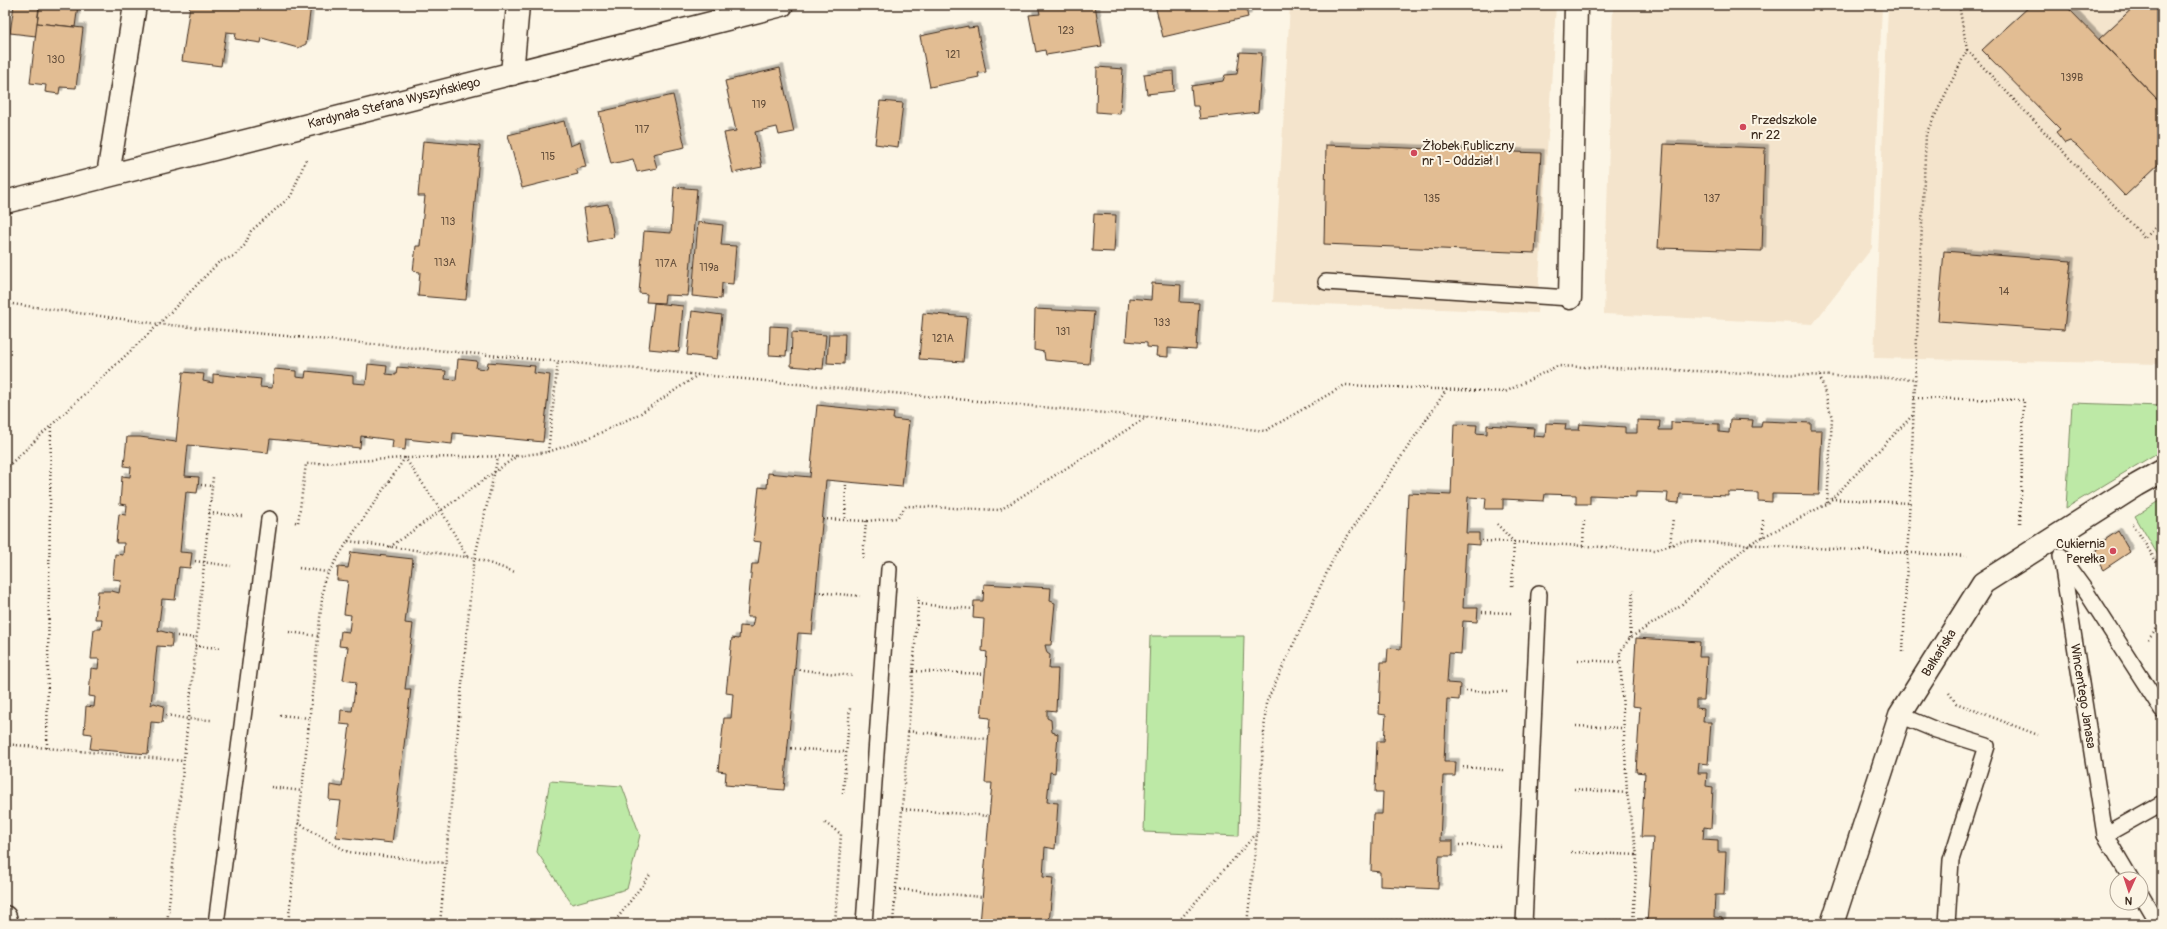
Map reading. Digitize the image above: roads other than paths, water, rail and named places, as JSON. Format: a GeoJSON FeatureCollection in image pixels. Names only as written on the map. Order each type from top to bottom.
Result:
{"type":"FeatureCollection","features":[{"type":"Feature","properties":{"kind":"street"},"geometry":{"type":"LineString","coordinates":[[108,175],[135,5]]}},
{"type":"Feature","properties":{"kind":"street"},"geometry":{"type":"LineString","coordinates":[[512,74],[518,5]]}},
{"type":"Feature","properties":{"kind":"street","name":"Kardynała Stefana Wyszyńskiego"},"geometry":{"type":"LineString","coordinates":[[5,202],[782,5]]}},
{"type":"Feature","properties":{"kind":"street"},"geometry":{"type":"LineString","coordinates":[[1570,298],[1576,5]]}},
{"type":"Feature","properties":{"kind":"street","name":"Bałkańska"},"geometry":{"type":"LineString","coordinates":[[1832,924],[1900,715],[1983,583],[2056,548],[2137,485],[2162,471]]}},
{"type":"Feature","properties":{"kind":"street"},"geometry":{"type":"LineString","coordinates":[[5,917],[7,924]]}},
{"type":"Feature","properties":{"kind":"lane"},"geometry":{"type":"LineString","coordinates":[[1326,282],[1570,298]]}},
{"type":"Feature","properties":{"kind":"lane"},"geometry":{"type":"LineString","coordinates":[[216,924],[269,519]]}},
{"type":"Feature","properties":{"kind":"lane"},"geometry":{"type":"LineString","coordinates":[[2056,548],[2087,593],[2162,710]]}},
{"type":"Feature","properties":{"kind":"lane","name":"Wincentego Janasa"},"geometry":{"type":"LineString","coordinates":[[2056,548],[2104,835],[2126,871]]}},
{"type":"Feature","properties":{"kind":"lane"},"geometry":{"type":"LineString","coordinates":[[864,924],[889,569]]}},
{"type":"Feature","properties":{"kind":"lane"},"geometry":{"type":"LineString","coordinates":[[1524,924],[1539,594]]}},
{"type":"Feature","properties":{"kind":"lane"},"geometry":{"type":"LineString","coordinates":[[1900,715],[1936,730],[1987,746],[1951,860],[1947,924]]}},
{"type":"Feature","properties":{"kind":"lane"},"geometry":{"type":"LineString","coordinates":[[2104,835],[2162,803]]}},
{"type":"Feature","properties":{"kind":"lane"},"geometry":{"type":"LineString","coordinates":[[2149,909],[2158,924]]}},
{"type":"Feature","properties":{"kind":"place","name":"Przedszkole nr 22"},"geometry":{"type":"Point","coordinates":[1743,127]}},
{"type":"Feature","properties":{"kind":"place","name":"Żłobek Publiczny nr 1 - Oddział I"},"geometry":{"type":"Point","coordinates":[1414,153]}},
{"type":"Feature","properties":{"kind":"place","name":"Cukiernia Perełka"},"geometry":{"type":"Point","coordinates":[2113,551]}}]}
